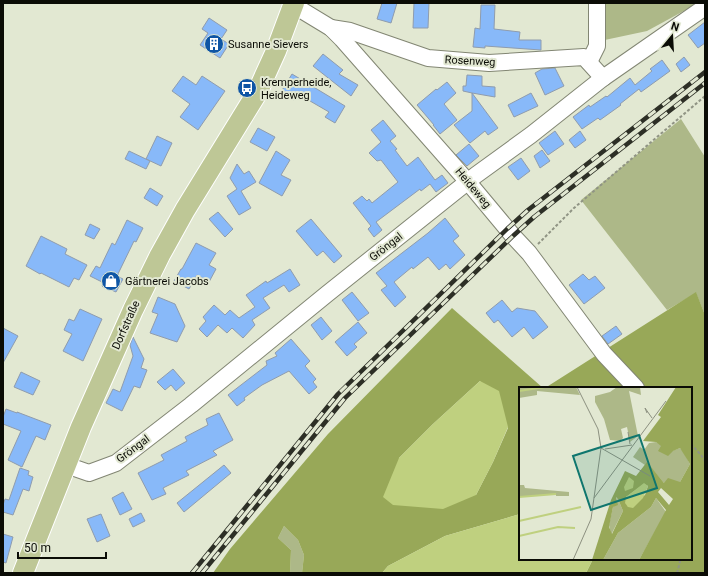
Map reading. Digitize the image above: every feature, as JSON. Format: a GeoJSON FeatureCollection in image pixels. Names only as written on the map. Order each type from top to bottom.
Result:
{"type":"FeatureCollection","features":[{"type":"Feature","properties":{"kind":"main road","name":"Dorfstraße"},"geometry":{"type":"LineString","coordinates":[[23,573],[81,427],[133,310],[160,255],[185,210],[257,93],[276,51],[294,4]]}},
{"type":"Feature","properties":{"kind":"street"},"geometry":{"type":"LineString","coordinates":[[597,3],[596,46],[589,62],[603,78]]}},
{"type":"Feature","properties":{"kind":"street","name":"Heideweg"},"geometry":{"type":"LineString","coordinates":[[294,4],[331,28],[468,182],[512,236],[529,253],[604,354],[635,387]]}},
{"type":"Feature","properties":{"kind":"street","name":"Gröngal"},"geometry":{"type":"LineString","coordinates":[[66,465],[89,473],[116,463],[191,405],[476,175],[531,135],[603,78],[705,7]]}},
{"type":"Feature","properties":{"kind":"street","name":"Rosenweg"},"geometry":{"type":"LineString","coordinates":[[331,28],[350,31],[428,58],[489,63],[584,57],[589,62]]}},
{"type":"Feature","properties":{"kind":"path"},"geometry":{"type":"LineString","coordinates":[[529,253],[574,208],[705,96]]}},
{"type":"Feature","properties":{"kind":"path"},"geometry":{"type":"LineString","coordinates":[[692,445],[705,462]]}},
{"type":"Feature","properties":{"kind":"path"},"geometry":{"type":"LineString","coordinates":[[677,573],[679,560]]}},
{"type":"Feature","properties":{"kind":"shaded area"},"geometry":{"type":"Polygon","coordinates":[[[601,3],[693,3],[693,6],[647,31],[600,41],[601,3]]]}},
{"type":"Feature","properties":{"kind":"shaded area"},"geometry":{"type":"Polygon","coordinates":[[[681,119],[705,157],[705,315],[696,293],[667,310],[581,200],[681,119]]]}},
{"type":"Feature","properties":{"kind":"shaded area"},"geometry":{"type":"Polygon","coordinates":[[[696,292],[705,315],[705,573],[586,573],[592,560],[692,560],[692,387],[547,387],[696,292]]]}},
{"type":"Feature","properties":{"kind":"shaded area"},"geometry":{"type":"Polygon","coordinates":[[[452,308],[542,387],[519,387],[519,514],[445,536],[388,566],[382,573],[302,573],[304,555],[298,540],[284,526],[278,538],[291,550],[290,573],[213,573],[230,549],[328,434],[452,308]],[[480,381],[433,424],[399,458],[476,495],[508,428],[480,381]]]}},
{"type":"Feature","properties":{"kind":"shaded area"},"geometry":{"type":"Polygon","coordinates":[[[480,381],[499,391],[508,427],[493,462],[476,495],[443,509],[393,505],[383,497],[399,458],[433,424],[480,381]]]}},
{"type":"Feature","properties":{"kind":"shaded area"},"geometry":{"type":"Polygon","coordinates":[[[519,514],[519,560],[592,560],[586,573],[382,573],[388,566],[445,536],[519,514]]]}},
{"type":"Feature","properties":{"kind":"shaded area"},"geometry":{"type":"Polygon","coordinates":[[[284,526],[298,540],[304,555],[302,573],[290,573],[291,550],[278,538],[284,526]]]}},
{"type":"Feature","properties":{"kind":"building"},"geometry":{"type":"Polygon","coordinates":[[[382,3],[397,3],[391,23],[377,19],[382,3]]]}},
{"type":"Feature","properties":{"kind":"building"},"geometry":{"type":"Polygon","coordinates":[[[414,3],[429,3],[428,28],[413,28],[414,3]]]}},
{"type":"Feature","properties":{"kind":"building"},"geometry":{"type":"Polygon","coordinates":[[[481,5],[495,5],[494,29],[520,32],[519,40],[541,40],[541,50],[485,46],[485,48],[473,47],[475,28],[480,29],[481,5]]]}},
{"type":"Feature","properties":{"kind":"building","name":"Susanne Sievers"},"geometry":{"type":"Polygon","coordinates":[[[209,18],[227,30],[221,39],[229,44],[220,58],[200,45],[208,33],[202,29],[209,18]]]}},
{"type":"Feature","properties":{"kind":"building"},"geometry":{"type":"Polygon","coordinates":[[[705,22],[705,43],[698,48],[688,35],[705,22]]]}},
{"type":"Feature","properties":{"kind":"building"},"geometry":{"type":"Polygon","coordinates":[[[323,54],[343,70],[339,74],[358,85],[351,96],[313,66],[323,54]]]}},
{"type":"Feature","properties":{"kind":"building"},"geometry":{"type":"Polygon","coordinates":[[[684,57],[690,65],[681,72],[676,64],[684,57]]]}},
{"type":"Feature","properties":{"kind":"building"},"geometry":{"type":"Polygon","coordinates":[[[662,60],[670,71],[641,92],[639,89],[620,104],[621,105],[600,120],[598,118],[582,129],[573,117],[589,105],[590,107],[606,96],[607,97],[630,78],[635,85],[652,71],[650,69],[662,60]]]}},
{"type":"Feature","properties":{"kind":"building"},"geometry":{"type":"Polygon","coordinates":[[[555,68],[564,86],[545,95],[535,73],[542,69],[555,68]]]}},
{"type":"Feature","properties":{"kind":"building"},"geometry":{"type":"Polygon","coordinates":[[[292,74],[345,106],[335,123],[325,117],[329,112],[298,94],[294,100],[281,92],[292,74]]]}},
{"type":"Feature","properties":{"kind":"building"},"geometry":{"type":"Polygon","coordinates":[[[467,75],[482,76],[482,86],[495,87],[495,97],[463,91],[463,86],[466,86],[467,75]]]}},
{"type":"Feature","properties":{"kind":"building"},"geometry":{"type":"Polygon","coordinates":[[[183,76],[196,85],[202,76],[225,91],[198,130],[180,117],[190,104],[172,91],[183,76]]]}},
{"type":"Feature","properties":{"kind":"building"},"geometry":{"type":"Polygon","coordinates":[[[447,82],[456,93],[444,104],[457,120],[440,134],[417,105],[447,82]]]}},
{"type":"Feature","properties":{"kind":"building"},"geometry":{"type":"Polygon","coordinates":[[[472,93],[498,128],[488,135],[485,131],[470,143],[454,125],[472,111],[472,93]]]}},
{"type":"Feature","properties":{"kind":"building"},"geometry":{"type":"Polygon","coordinates":[[[531,93],[538,106],[514,117],[508,105],[531,93]]]}},
{"type":"Feature","properties":{"kind":"building"},"geometry":{"type":"Polygon","coordinates":[[[383,120],[396,136],[390,141],[397,149],[395,150],[407,166],[418,157],[435,180],[442,175],[448,183],[436,192],[430,184],[421,191],[420,189],[376,222],[382,230],[374,237],[368,229],[371,226],[353,203],[362,196],[367,201],[369,199],[372,203],[398,182],[381,160],[377,161],[369,153],[381,142],[371,130],[383,120]]]}},
{"type":"Feature","properties":{"kind":"building"},"geometry":{"type":"Polygon","coordinates":[[[258,128],[275,137],[267,151],[250,142],[258,128]]]}},
{"type":"Feature","properties":{"kind":"building"},"geometry":{"type":"Polygon","coordinates":[[[555,131],[564,144],[548,155],[539,143],[555,131]]]}},
{"type":"Feature","properties":{"kind":"building"},"geometry":{"type":"Polygon","coordinates":[[[580,131],[586,140],[575,148],[569,140],[580,131]]]}},
{"type":"Feature","properties":{"kind":"building"},"geometry":{"type":"Polygon","coordinates":[[[157,136],[172,143],[161,166],[146,159],[157,136]]]}},
{"type":"Feature","properties":{"kind":"building"},"geometry":{"type":"Polygon","coordinates":[[[469,144],[479,156],[467,166],[456,155],[469,144]]]}},
{"type":"Feature","properties":{"kind":"building"},"geometry":{"type":"Polygon","coordinates":[[[542,150],[550,161],[540,168],[534,156],[542,150]]]}},
{"type":"Feature","properties":{"kind":"building"},"geometry":{"type":"Polygon","coordinates":[[[129,151],[150,161],[146,169],[125,159],[129,151]]]}},
{"type":"Feature","properties":{"kind":"building"},"geometry":{"type":"Polygon","coordinates":[[[276,151],[290,160],[281,175],[291,180],[282,196],[259,183],[276,151]]]}},
{"type":"Feature","properties":{"kind":"building"},"geometry":{"type":"Polygon","coordinates":[[[521,158],[530,171],[518,180],[508,167],[521,158]]]}},
{"type":"Feature","properties":{"kind":"building"},"geometry":{"type":"Polygon","coordinates":[[[237,164],[244,174],[249,171],[256,182],[241,191],[251,208],[239,215],[227,196],[237,189],[230,178],[237,164]]]}},
{"type":"Feature","properties":{"kind":"building"},"geometry":{"type":"Polygon","coordinates":[[[150,188],[163,196],[157,206],[144,198],[150,188]]]}},
{"type":"Feature","properties":{"kind":"building"},"geometry":{"type":"Polygon","coordinates":[[[218,212],[233,229],[225,237],[209,219],[218,212]]]}},
{"type":"Feature","properties":{"kind":"building"},"geometry":{"type":"Polygon","coordinates":[[[445,218],[459,236],[453,241],[465,255],[450,269],[446,264],[439,270],[428,257],[413,269],[412,267],[394,282],[406,297],[395,307],[381,290],[387,286],[376,273],[445,218]]]}},
{"type":"Feature","properties":{"kind":"building"},"geometry":{"type":"Polygon","coordinates":[[[311,219],[342,256],[334,263],[323,251],[317,256],[296,231],[311,219]]]}},
{"type":"Feature","properties":{"kind":"building"},"geometry":{"type":"Polygon","coordinates":[[[127,220],[143,228],[136,242],[134,241],[117,276],[123,279],[116,292],[102,286],[104,283],[90,276],[96,266],[100,268],[112,243],[115,245],[127,220]]]}},
{"type":"Feature","properties":{"kind":"building"},"geometry":{"type":"Polygon","coordinates":[[[90,224],[100,229],[94,239],[85,235],[90,224]]]}},
{"type":"Feature","properties":{"kind":"building"},"geometry":{"type":"Polygon","coordinates":[[[41,236],[67,249],[65,254],[87,265],[79,280],[74,278],[69,287],[26,266],[41,236]]]}},
{"type":"Feature","properties":{"kind":"building"},"geometry":{"type":"Polygon","coordinates":[[[196,243],[216,253],[209,265],[216,269],[209,282],[197,275],[189,289],[174,281],[196,243]]]}},
{"type":"Feature","properties":{"kind":"building"},"geometry":{"type":"Polygon","coordinates":[[[290,269],[300,285],[289,292],[284,285],[263,298],[270,308],[252,320],[255,325],[243,338],[232,328],[227,333],[218,325],[207,337],[199,329],[206,321],[203,317],[214,305],[225,315],[230,310],[239,318],[255,307],[246,295],[266,281],[267,283],[290,269]]]}},
{"type":"Feature","properties":{"kind":"building"},"geometry":{"type":"Polygon","coordinates":[[[583,274],[589,280],[595,276],[605,288],[584,304],[569,285],[583,274]]]}},
{"type":"Feature","properties":{"kind":"building"},"geometry":{"type":"Polygon","coordinates":[[[352,292],[369,313],[358,321],[342,300],[352,292]]]}},
{"type":"Feature","properties":{"kind":"building"},"geometry":{"type":"Polygon","coordinates":[[[158,297],[175,304],[185,326],[177,342],[150,333],[158,314],[152,312],[158,297]]]}},
{"type":"Feature","properties":{"kind":"building"},"geometry":{"type":"Polygon","coordinates":[[[502,300],[512,312],[517,308],[535,311],[548,327],[533,339],[524,327],[512,337],[498,320],[494,323],[486,313],[502,300]]]}},
{"type":"Feature","properties":{"kind":"building"},"geometry":{"type":"Polygon","coordinates":[[[80,309],[102,319],[83,361],[63,351],[72,334],[64,330],[69,319],[74,321],[80,309]]]}},
{"type":"Feature","properties":{"kind":"building"},"geometry":{"type":"Polygon","coordinates":[[[321,317],[332,331],[322,340],[311,325],[321,317]]]}},
{"type":"Feature","properties":{"kind":"building"},"geometry":{"type":"Polygon","coordinates":[[[358,322],[367,333],[354,344],[357,347],[347,356],[335,342],[358,322]]]}},
{"type":"Feature","properties":{"kind":"building"},"geometry":{"type":"Polygon","coordinates":[[[616,326],[622,334],[608,344],[602,336],[616,326]]]}},
{"type":"Feature","properties":{"kind":"building"},"geometry":{"type":"Polygon","coordinates":[[[3,328],[18,336],[3,363],[3,328]]]}},
{"type":"Feature","properties":{"kind":"building"},"geometry":{"type":"Polygon","coordinates":[[[133,337],[144,359],[141,368],[147,370],[140,388],[134,386],[122,411],[106,403],[113,389],[120,392],[133,356],[130,345],[133,337]]]}},
{"type":"Feature","properties":{"kind":"building"},"geometry":{"type":"Polygon","coordinates":[[[291,339],[310,361],[305,366],[316,379],[313,382],[317,387],[309,394],[289,371],[262,385],[244,398],[245,400],[237,406],[228,395],[267,365],[266,361],[277,356],[275,353],[291,339]]]}},
{"type":"Feature","properties":{"kind":"building"},"geometry":{"type":"Polygon","coordinates":[[[173,369],[185,383],[176,391],[171,385],[165,390],[157,382],[173,369]]]}},
{"type":"Feature","properties":{"kind":"building"},"geometry":{"type":"Polygon","coordinates":[[[21,372],[40,381],[33,395],[14,387],[21,372]]]}},
{"type":"Feature","properties":{"kind":"building"},"geometry":{"type":"Polygon","coordinates":[[[6,409],[51,425],[45,440],[36,436],[22,467],[8,460],[21,431],[3,424],[3,417],[6,409]]]}},
{"type":"Feature","properties":{"kind":"building"},"geometry":{"type":"Polygon","coordinates":[[[219,413],[233,440],[213,451],[217,455],[186,471],[189,475],[163,488],[166,494],[152,500],[138,473],[164,460],[161,455],[187,441],[185,437],[208,425],[206,419],[219,413]]]}},
{"type":"Feature","properties":{"kind":"building"},"geometry":{"type":"Polygon","coordinates":[[[224,465],[231,473],[184,512],[177,503],[224,465]]]}},
{"type":"Feature","properties":{"kind":"building"},"geometry":{"type":"Polygon","coordinates":[[[20,468],[29,471],[28,475],[33,477],[29,491],[23,489],[13,515],[3,512],[3,505],[5,499],[9,500],[20,468]]]}},
{"type":"Feature","properties":{"kind":"building"},"geometry":{"type":"Polygon","coordinates":[[[123,492],[132,509],[120,515],[112,498],[123,492]]]}},
{"type":"Feature","properties":{"kind":"building"},"geometry":{"type":"Polygon","coordinates":[[[141,513],[145,521],[133,527],[129,519],[141,513]]]}},
{"type":"Feature","properties":{"kind":"building"},"geometry":{"type":"Polygon","coordinates":[[[101,514],[110,536],[97,542],[87,519],[101,514]]]}},
{"type":"Feature","properties":{"kind":"building"},"geometry":{"type":"Polygon","coordinates":[[[3,534],[13,537],[6,563],[3,562],[3,534]]]}},
{"type":"Feature","properties":{"kind":"railway"},"geometry":{"type":"LineString","coordinates":[[192,573],[338,394],[528,210],[705,72]]}},
{"type":"Feature","properties":{"kind":"railway"},"geometry":{"type":"LineString","coordinates":[[202,573],[345,398],[534,217],[705,83]]}},
{"type":"Feature","properties":{"kind":"place","name":"Susanne Sievers"},"geometry":{"type":"Point","coordinates":[214,44]}},
{"type":"Feature","properties":{"kind":"place","name":"Kremperheide, Heideweg"},"geometry":{"type":"Point","coordinates":[247,88]}},
{"type":"Feature","properties":{"kind":"place","name":"Gärtnerei Jacobs"},"geometry":{"type":"Point","coordinates":[111,281]}}]}
